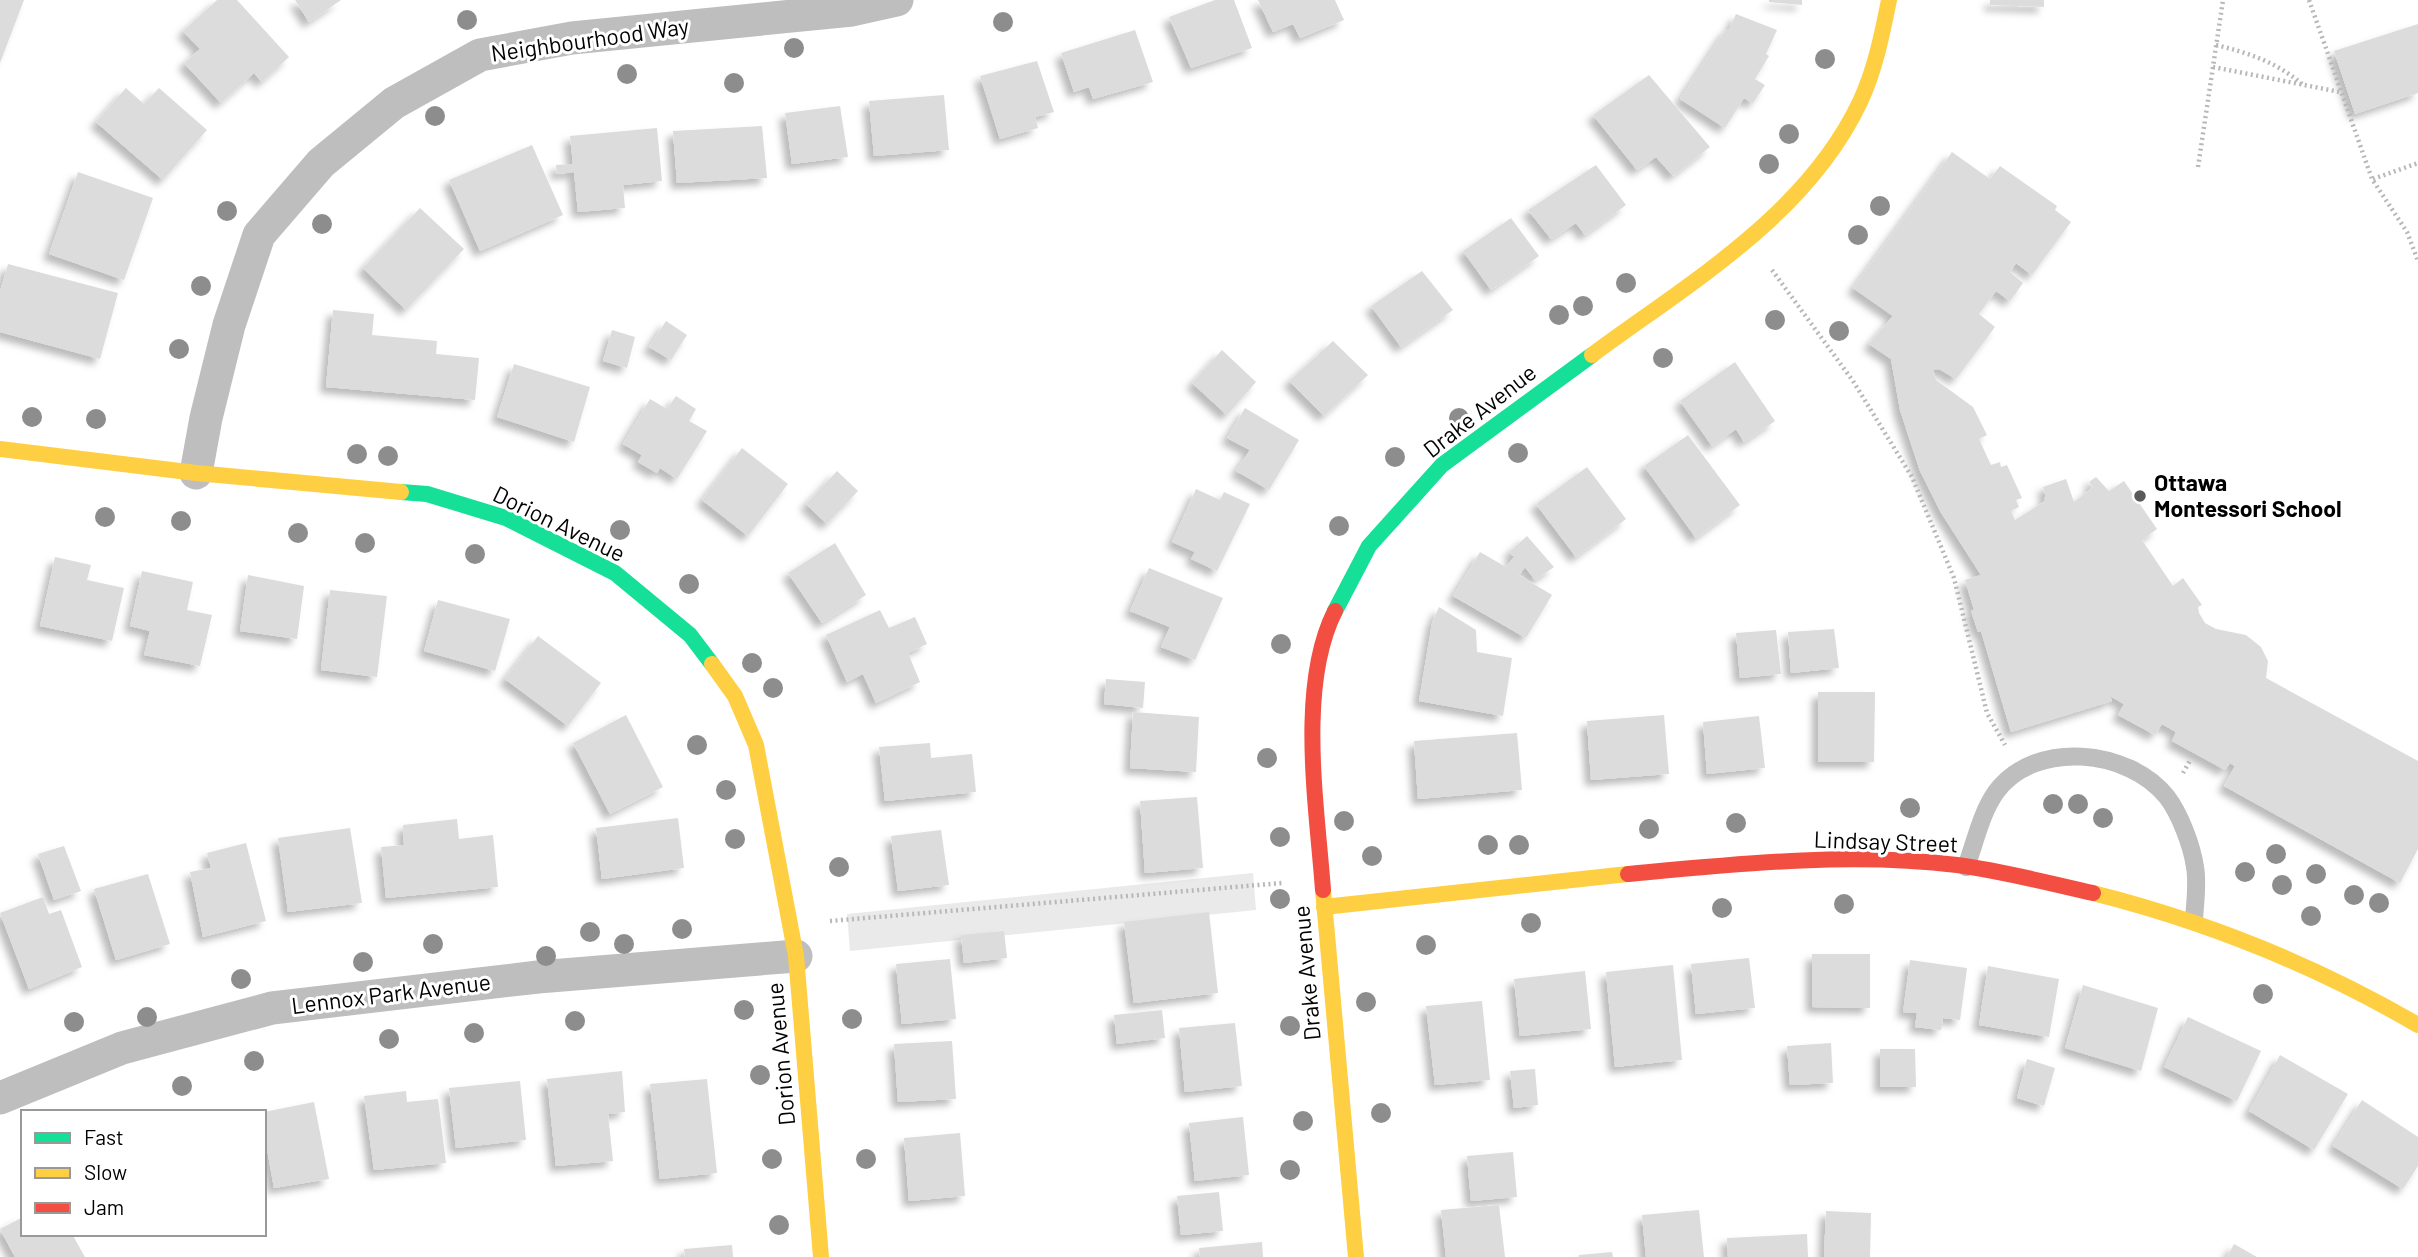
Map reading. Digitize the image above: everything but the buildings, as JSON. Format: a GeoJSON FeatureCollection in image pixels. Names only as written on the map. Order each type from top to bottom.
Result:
{"type":"FeatureCollection","features":[{"type":"Feature","properties":{"kind":"street","name":"Neighbourhood Way"},"geometry":{"type":"LineString","coordinates":[[196,473],[206,418],[229,325],[259,235],[321,163],[394,103],[480,55],[572,38],[852,10],[897,0]]}},
{"type":"Feature","properties":{"kind":"street","name":"Drake Avenue"},"geometry":{"type":"LineString","coordinates":[[1356,1257],[1324,907],[1311,713],[1325,631],[1369,546],[1442,465],[1749,239],[1790,202],[1817,172],[1848,128],[1871,78],[1889,0]]}},
{"type":"Feature","properties":{"kind":"street","name":"Dorion Avenue"},"geometry":{"type":"LineString","coordinates":[[0,449],[196,473],[427,494],[506,518],[615,573],[690,635],[735,696],[756,745],[793,940],[821,1257]]}},
{"type":"Feature","properties":{"kind":"street","name":"Lindsay Street"},"geometry":{"type":"LineString","coordinates":[[1324,907],[1699,867],[1819,861],[1945,864],[2083,890],[2194,920],[2288,957],[2380,1001],[2418,1025]]}},
{"type":"Feature","properties":{"kind":"street","name":"Lennox Park Avenue"},"geometry":{"type":"LineString","coordinates":[[0,1098],[122,1048],[272,1008],[538,976],[793,940]]}},
{"type":"Feature","properties":{"kind":"lane"},"geometry":{"type":"LineString","coordinates":[[1966,867],[1981,824],[1996,793],[2016,773],[2046,760],[2077,756],[2112,761],[2143,776],[2167,797],[2185,831],[2196,868],[2194,920]]}},
{"type":"Feature","properties":{"kind":"path"},"geometry":{"type":"LineString","coordinates":[[2198,167],[2223,0]]}},
{"type":"Feature","properties":{"kind":"path"},"geometry":{"type":"LineString","coordinates":[[2309,0],[2372,179],[2407,232],[2418,261]]}},
{"type":"Feature","properties":{"kind":"path"},"geometry":{"type":"LineString","coordinates":[[2216,45],[2265,60],[2286,71],[2303,85]]}},
{"type":"Feature","properties":{"kind":"path"},"geometry":{"type":"LineString","coordinates":[[2213,67],[2341,92]]}},
{"type":"Feature","properties":{"kind":"path"},"geometry":{"type":"LineString","coordinates":[[2372,179],[2418,163]]}},
{"type":"Feature","properties":{"kind":"path"},"geometry":{"type":"LineString","coordinates":[[1749,239],[1853,381],[1912,477],[1954,578],[1987,713],[2005,745]]}},
{"type":"Feature","properties":{"kind":"path"},"geometry":{"type":"LineString","coordinates":[[793,940],[1322,881]]}},
{"type":"Feature","properties":{"kind":"shaded area"},"geometry":{"type":"Polygon","coordinates":[[[1253,873],[1256,910],[850,951],[847,914],[1253,873]]]}},
{"type":"Feature","properties":{"kind":"traffic: fast"},"geometry":{"type":"LineString","coordinates":[[1335,611],[1369,546],[1442,465],[1592,355]]}},
{"type":"Feature","properties":{"kind":"traffic: fast"},"geometry":{"type":"LineString","coordinates":[[401,492],[427,494],[506,518],[615,573],[690,635],[712,664]]}},
{"type":"Feature","properties":{"kind":"traffic: slow"},"geometry":{"type":"LineString","coordinates":[[1592,355],[1742,244],[1809,180],[1837,143],[1860,102],[1874,65],[1889,0]]}},
{"type":"Feature","properties":{"kind":"traffic: slow"},"geometry":{"type":"LineString","coordinates":[[0,449],[196,473],[401,492]]}},
{"type":"Feature","properties":{"kind":"traffic: slow"},"geometry":{"type":"LineString","coordinates":[[712,664],[735,696],[756,745],[796,956],[821,1257]]}},
{"type":"Feature","properties":{"kind":"traffic: slow"},"geometry":{"type":"LineString","coordinates":[[1324,907],[1628,874]]}},
{"type":"Feature","properties":{"kind":"traffic: slow"},"geometry":{"type":"LineString","coordinates":[[1323,890],[1356,1257]]}},
{"type":"Feature","properties":{"kind":"traffic: slow"},"geometry":{"type":"LineString","coordinates":[[2093,893],[2178,917],[2260,947],[2340,983],[2418,1025]]}},
{"type":"Feature","properties":{"kind":"traffic: jam"},"geometry":{"type":"LineString","coordinates":[[1323,890],[1314,785],[1313,710],[1323,641],[1335,611]]}},
{"type":"Feature","properties":{"kind":"traffic: jam"},"geometry":{"type":"LineString","coordinates":[[1628,874],[1834,859],[1916,861],[2025,877],[2093,893]]}},
{"type":"Feature","properties":{"kind":"place","name":"Ottawa Montessori School"},"geometry":{"type":"Point","coordinates":[2140,496]}}]}
